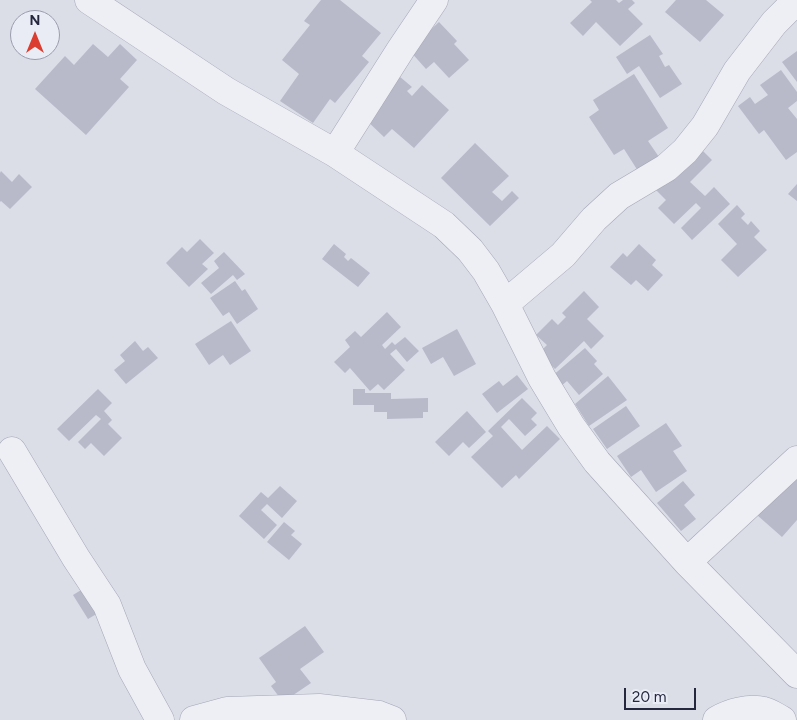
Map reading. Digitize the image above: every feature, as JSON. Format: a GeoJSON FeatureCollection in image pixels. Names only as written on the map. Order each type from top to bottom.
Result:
{"type":"FeatureCollection","features":[{"type":"Feature","properties":{"kind":"street"},"geometry":{"type":"LineString","coordinates":[[89,0],[226,91],[335,153],[444,225],[470,250],[486,271],[505,304],[542,378],[571,426],[597,462],[687,562],[797,674]]}},
{"type":"Feature","properties":{"kind":"street"},"geometry":{"type":"LineString","coordinates":[[335,153],[434,0]]}},
{"type":"Feature","properties":{"kind":"street"},"geometry":{"type":"LineString","coordinates":[[505,304],[562,255],[594,219],[619,196],[666,168],[685,151],[705,126],[737,70],[774,23],[797,0]]}},
{"type":"Feature","properties":{"kind":"street"},"geometry":{"type":"LineString","coordinates":[[12,451],[76,558],[108,605],[132,669],[160,720]]}},
{"type":"Feature","properties":{"kind":"street"},"geometry":{"type":"LineString","coordinates":[[687,562],[797,460]]}},
{"type":"Feature","properties":{"kind":"street"},"geometry":{"type":"LineString","coordinates":[[194,720],[227,710],[319,708],[379,714],[392,720]]}},
{"type":"Feature","properties":{"kind":"street"},"geometry":{"type":"LineString","coordinates":[[717,720],[727,714],[748,710],[763,710],[782,720]]}},
{"type":"Feature","properties":{"kind":"building"},"geometry":{"type":"Polygon","coordinates":[[[321,0],[340,0],[381,33],[362,56],[369,62],[335,103],[330,99],[313,123],[280,101],[299,74],[282,60],[310,25],[304,21],[321,0]]]}},
{"type":"Feature","properties":{"kind":"building"},"geometry":{"type":"Polygon","coordinates":[[[590,0],[616,0],[619,3],[623,0],[632,0],[635,3],[628,9],[643,24],[620,46],[596,22],[583,36],[570,23],[592,2],[590,0]]]}},
{"type":"Feature","properties":{"kind":"building"},"geometry":{"type":"Polygon","coordinates":[[[676,0],[706,0],[724,15],[700,42],[665,12],[676,0]]]}},
{"type":"Feature","properties":{"kind":"building"},"geometry":{"type":"Polygon","coordinates":[[[439,22],[457,41],[454,44],[469,60],[449,78],[434,62],[426,69],[409,50],[439,22]]]}},
{"type":"Feature","properties":{"kind":"building"},"geometry":{"type":"Polygon","coordinates":[[[650,35],[663,54],[659,56],[665,67],[669,65],[682,84],[660,98],[639,66],[627,74],[616,57],[650,35]]]}},
{"type":"Feature","properties":{"kind":"building"},"geometry":{"type":"Polygon","coordinates":[[[93,44],[108,57],[120,44],[137,60],[120,79],[129,87],[86,135],[35,89],[65,56],[74,65],[93,44]]]}},
{"type":"Feature","properties":{"kind":"building"},"geometry":{"type":"Polygon","coordinates":[[[797,51],[797,82],[782,62],[797,51]]]}},
{"type":"Feature","properties":{"kind":"building"},"geometry":{"type":"Polygon","coordinates":[[[781,70],[797,92],[797,101],[788,108],[797,119],[797,152],[786,160],[764,130],[759,134],[738,106],[750,97],[755,104],[768,95],[760,85],[781,70]]]}},
{"type":"Feature","properties":{"kind":"building"},"geometry":{"type":"Polygon","coordinates":[[[393,71],[412,87],[407,91],[412,96],[422,85],[449,110],[414,148],[392,129],[384,137],[363,117],[393,71]]]}},
{"type":"Feature","properties":{"kind":"building"},"geometry":{"type":"Polygon","coordinates":[[[634,74],[668,128],[648,141],[659,157],[638,171],[624,149],[614,155],[589,117],[599,110],[593,100],[634,74]]]}},
{"type":"Feature","properties":{"kind":"building"},"geometry":{"type":"Polygon","coordinates":[[[475,143],[509,176],[492,192],[502,201],[512,191],[519,198],[490,226],[441,178],[475,143]]]}},
{"type":"Feature","properties":{"kind":"building"},"geometry":{"type":"Polygon","coordinates":[[[697,145],[712,160],[690,182],[705,196],[714,187],[730,204],[692,240],[681,228],[701,208],[696,203],[674,224],[658,208],[666,200],[653,187],[697,145]]]}},
{"type":"Feature","properties":{"kind":"building"},"geometry":{"type":"Polygon","coordinates":[[[1,171],[12,182],[19,174],[32,187],[10,209],[0,202],[1,171]]]}},
{"type":"Feature","properties":{"kind":"building"},"geometry":{"type":"Polygon","coordinates":[[[797,184],[797,201],[788,194],[797,184]]]}},
{"type":"Feature","properties":{"kind":"building"},"geometry":{"type":"Polygon","coordinates":[[[737,205],[745,214],[741,218],[748,225],[751,221],[760,231],[754,237],[767,250],[738,277],[721,260],[737,244],[718,224],[737,205]]]}},
{"type":"Feature","properties":{"kind":"building"},"geometry":{"type":"Polygon","coordinates":[[[200,239],[214,253],[202,264],[208,269],[189,287],[166,263],[182,247],[187,252],[200,239]]]}},
{"type":"Feature","properties":{"kind":"building"},"geometry":{"type":"Polygon","coordinates":[[[334,244],[346,254],[344,257],[348,261],[351,258],[370,273],[358,287],[322,259],[334,244]]]}},
{"type":"Feature","properties":{"kind":"building"},"geometry":{"type":"Polygon","coordinates":[[[639,244],[656,260],[652,265],[663,275],[648,291],[636,280],[631,285],[610,267],[623,253],[627,257],[639,244]]]}},
{"type":"Feature","properties":{"kind":"building"},"geometry":{"type":"Polygon","coordinates":[[[224,252],[245,274],[237,280],[233,275],[211,294],[201,283],[219,268],[214,261],[224,252]]]}},
{"type":"Feature","properties":{"kind":"building"},"geometry":{"type":"Polygon","coordinates":[[[235,281],[242,291],[245,289],[258,309],[237,324],[229,312],[223,316],[210,298],[235,281]]]}},
{"type":"Feature","properties":{"kind":"building"},"geometry":{"type":"Polygon","coordinates":[[[584,291],[599,307],[587,319],[604,336],[591,349],[584,341],[555,369],[539,353],[547,345],[536,335],[552,319],[558,325],[566,317],[562,313],[584,291]]]}},
{"type":"Feature","properties":{"kind":"building"},"geometry":{"type":"Polygon","coordinates":[[[387,312],[401,327],[382,345],[385,349],[392,342],[395,345],[405,337],[419,351],[407,362],[396,349],[390,354],[405,370],[384,390],[378,384],[370,391],[350,368],[345,373],[334,362],[350,347],[345,340],[355,331],[361,337],[387,312]]]}},
{"type":"Feature","properties":{"kind":"building"},"geometry":{"type":"Polygon","coordinates":[[[231,321],[251,351],[230,365],[223,355],[209,365],[195,344],[231,321]]]}},
{"type":"Feature","properties":{"kind":"building"},"geometry":{"type":"Polygon","coordinates":[[[457,329],[476,364],[454,376],[443,357],[431,364],[422,348],[457,329]]]}},
{"type":"Feature","properties":{"kind":"building"},"geometry":{"type":"Polygon","coordinates":[[[135,341],[143,351],[148,347],[158,358],[126,384],[114,370],[125,361],[120,355],[135,341]]]}},
{"type":"Feature","properties":{"kind":"building"},"geometry":{"type":"Polygon","coordinates":[[[585,348],[597,361],[594,364],[603,374],[579,395],[567,381],[560,387],[551,377],[585,348]]]}},
{"type":"Feature","properties":{"kind":"building"},"geometry":{"type":"Polygon","coordinates":[[[517,375],[528,389],[497,413],[482,394],[499,381],[503,386],[517,375]]]}},
{"type":"Feature","properties":{"kind":"building"},"geometry":{"type":"Polygon","coordinates":[[[608,376],[627,400],[589,426],[575,404],[608,376]]]}},
{"type":"Feature","properties":{"kind":"building"},"geometry":{"type":"Polygon","coordinates":[[[98,389],[112,403],[104,411],[112,420],[108,424],[122,438],[104,456],[91,443],[85,449],[78,442],[101,419],[96,415],[69,441],[57,429],[98,389]]]}},
{"type":"Feature","properties":{"kind":"building"},"geometry":{"type":"Polygon","coordinates":[[[353,389],[365,389],[365,393],[391,393],[391,399],[428,398],[428,412],[423,412],[423,418],[387,419],[387,412],[374,412],[374,405],[353,405],[353,389]]]}},
{"type":"Feature","properties":{"kind":"building"},"geometry":{"type":"Polygon","coordinates":[[[522,398],[537,413],[531,419],[537,425],[525,436],[509,419],[501,427],[522,450],[547,426],[560,439],[519,479],[516,475],[502,488],[471,457],[493,436],[488,431],[522,398]]]}},
{"type":"Feature","properties":{"kind":"building"},"geometry":{"type":"Polygon","coordinates":[[[626,406],[640,426],[607,449],[593,429],[626,406]]]}},
{"type":"Feature","properties":{"kind":"building"},"geometry":{"type":"Polygon","coordinates":[[[467,411],[486,432],[469,448],[463,442],[449,456],[435,442],[467,411]]]}},
{"type":"Feature","properties":{"kind":"building"},"geometry":{"type":"Polygon","coordinates":[[[666,423],[682,446],[673,451],[687,471],[656,492],[641,470],[631,477],[617,456],[666,423]]]}},
{"type":"Feature","properties":{"kind":"building"},"geometry":{"type":"Polygon","coordinates":[[[797,469],[797,520],[782,537],[757,515],[797,469]]]}},
{"type":"Feature","properties":{"kind":"building"},"geometry":{"type":"Polygon","coordinates":[[[683,481],[695,495],[684,505],[696,519],[681,531],[657,503],[683,481]]]}},
{"type":"Feature","properties":{"kind":"building"},"geometry":{"type":"Polygon","coordinates":[[[280,486],[297,501],[282,518],[267,504],[261,510],[277,525],[264,539],[239,516],[261,492],[268,498],[280,486]]]}},
{"type":"Feature","properties":{"kind":"building"},"geometry":{"type":"Polygon","coordinates":[[[284,522],[295,531],[291,535],[302,544],[289,560],[267,542],[284,522]]]}},
{"type":"Feature","properties":{"kind":"building"},"geometry":{"type":"Polygon","coordinates":[[[86,587],[105,609],[88,619],[73,595],[86,587]]]}},
{"type":"Feature","properties":{"kind":"building"},"geometry":{"type":"Polygon","coordinates":[[[305,626],[324,652],[300,669],[311,683],[283,702],[271,686],[276,682],[259,658],[305,626]]]}}]}
